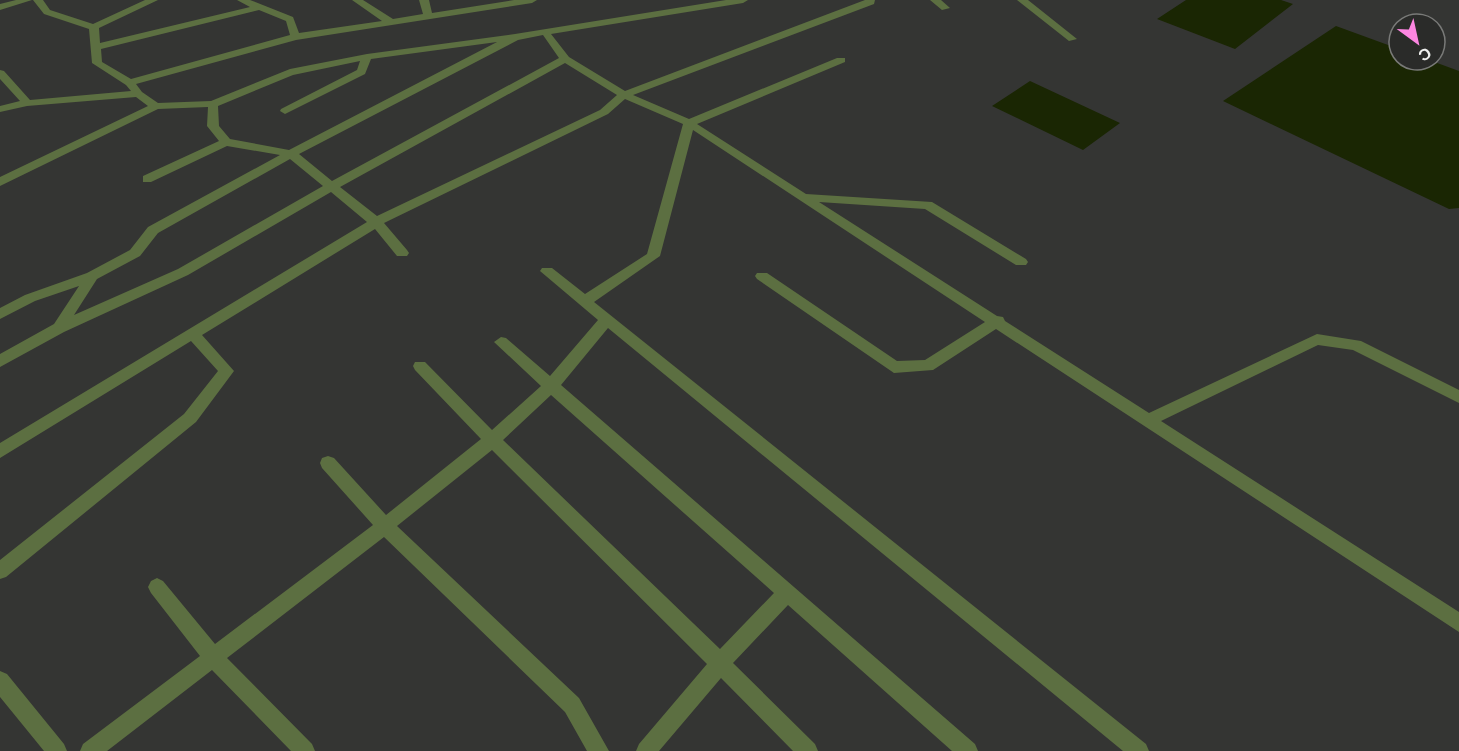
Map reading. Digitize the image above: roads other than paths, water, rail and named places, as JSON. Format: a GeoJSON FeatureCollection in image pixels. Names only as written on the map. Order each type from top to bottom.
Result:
{"type":"FeatureCollection","features":[{"type":"Feature","properties":{"kind":"lane"},"geometry":{"type":"LineString","coordinates":[[0,7],[27,0]]}},
{"type":"Feature","properties":{"kind":"lane"},"geometry":{"type":"LineString","coordinates":[[38,0],[47,12],[94,27],[153,0]]}},
{"type":"Feature","properties":{"kind":"lane"},"geometry":{"type":"LineString","coordinates":[[242,0],[290,19],[295,37]]}},
{"type":"Feature","properties":{"kind":"lane"},"geometry":{"type":"LineString","coordinates":[[357,0],[391,22]]}},
{"type":"Feature","properties":{"kind":"lane"},"geometry":{"type":"LineString","coordinates":[[424,0],[428,16]]}},
{"type":"Feature","properties":{"kind":"lane"},"geometry":{"type":"LineString","coordinates":[[130,83],[295,37],[501,2],[532,0]]}},
{"type":"Feature","properties":{"kind":"lane"},"geometry":{"type":"LineString","coordinates":[[0,182],[156,105],[213,104],[290,72],[367,57],[515,37],[743,0]]}},
{"type":"Feature","properties":{"kind":"lane"},"geometry":{"type":"LineString","coordinates":[[0,451],[376,222],[604,112],[624,95],[871,2],[870,0]]}},
{"type":"Feature","properties":{"kind":"lane"},"geometry":{"type":"LineString","coordinates":[[935,0],[945,8]]}},
{"type":"Feature","properties":{"kind":"lane"},"geometry":{"type":"LineString","coordinates":[[1022,0],[1072,39]]}},
{"type":"Feature","properties":{"kind":"lane"},"geometry":{"type":"LineString","coordinates":[[96,47],[260,8]]}},
{"type":"Feature","properties":{"kind":"lane"},"geometry":{"type":"LineString","coordinates":[[94,27],[97,63],[130,83],[138,94],[156,105]]}},
{"type":"Feature","properties":{"kind":"lane"},"geometry":{"type":"LineString","coordinates":[[545,32],[565,59],[624,95],[689,123],[805,196],[1459,623]]}},
{"type":"Feature","properties":{"kind":"lane"},"geometry":{"type":"LineString","coordinates":[[0,314],[30,298],[92,276],[135,253],[153,230],[291,154],[515,37]]}},
{"type":"Feature","properties":{"kind":"lane"},"geometry":{"type":"LineString","coordinates":[[285,111],[361,72],[367,57]]}},
{"type":"Feature","properties":{"kind":"lane"},"geometry":{"type":"LineString","coordinates":[[0,361],[59,328],[183,272],[565,59]]}},
{"type":"Feature","properties":{"kind":"lane"},"geometry":{"type":"LineString","coordinates":[[689,123],[841,60]]}},
{"type":"Feature","properties":{"kind":"lane"},"geometry":{"type":"LineString","coordinates":[[0,73],[27,103]]}},
{"type":"Feature","properties":{"kind":"lane"},"geometry":{"type":"LineString","coordinates":[[0,109],[27,103],[138,94]]}},
{"type":"Feature","properties":{"kind":"lane"},"geometry":{"type":"LineString","coordinates":[[213,104],[213,126],[226,142]]}},
{"type":"Feature","properties":{"kind":"lane"},"geometry":{"type":"LineString","coordinates":[[585,301],[653,256],[689,123]]}},
{"type":"Feature","properties":{"kind":"lane"},"geometry":{"type":"LineString","coordinates":[[147,179],[226,142],[291,154],[330,188],[376,222],[402,253]]}},
{"type":"Feature","properties":{"kind":"lane"},"geometry":{"type":"LineString","coordinates":[[805,196],[928,205],[1021,262]]}},
{"type":"Feature","properties":{"kind":"lane"},"geometry":{"type":"LineString","coordinates":[[547,272],[1139,751]]}},
{"type":"Feature","properties":{"kind":"lane"},"geometry":{"type":"LineString","coordinates":[[59,328],[92,276]]}},
{"type":"Feature","properties":{"kind":"lane"},"geometry":{"type":"LineString","coordinates":[[762,276],[894,368],[928,366],[998,321]]}},
{"type":"Feature","properties":{"kind":"lane"},"geometry":{"type":"LineString","coordinates":[[90,751],[385,526],[491,441],[551,386],[607,319]]}},
{"type":"Feature","properties":{"kind":"lane"},"geometry":{"type":"LineString","coordinates":[[0,572],[190,418],[227,370],[193,334]]}},
{"type":"Feature","properties":{"kind":"lane"},"geometry":{"type":"LineString","coordinates":[[1149,420],[1317,339],[1356,345],[1459,397]]}},
{"type":"Feature","properties":{"kind":"lane"},"geometry":{"type":"LineString","coordinates":[[501,342],[786,594],[968,751]]}},
{"type":"Feature","properties":{"kind":"lane"},"geometry":{"type":"LineString","coordinates":[[420,366],[491,441],[721,662],[808,751]]}},
{"type":"Feature","properties":{"kind":"lane"},"geometry":{"type":"LineString","coordinates":[[328,463],[385,526],[572,705],[599,751]]}},
{"type":"Feature","properties":{"kind":"lane"},"geometry":{"type":"LineString","coordinates":[[157,587],[213,657],[305,751]]}},
{"type":"Feature","properties":{"kind":"lane"},"geometry":{"type":"LineString","coordinates":[[646,751],[721,662],[786,594]]}},
{"type":"Feature","properties":{"kind":"lane"},"geometry":{"type":"LineString","coordinates":[[0,681],[57,751]]}}]}
